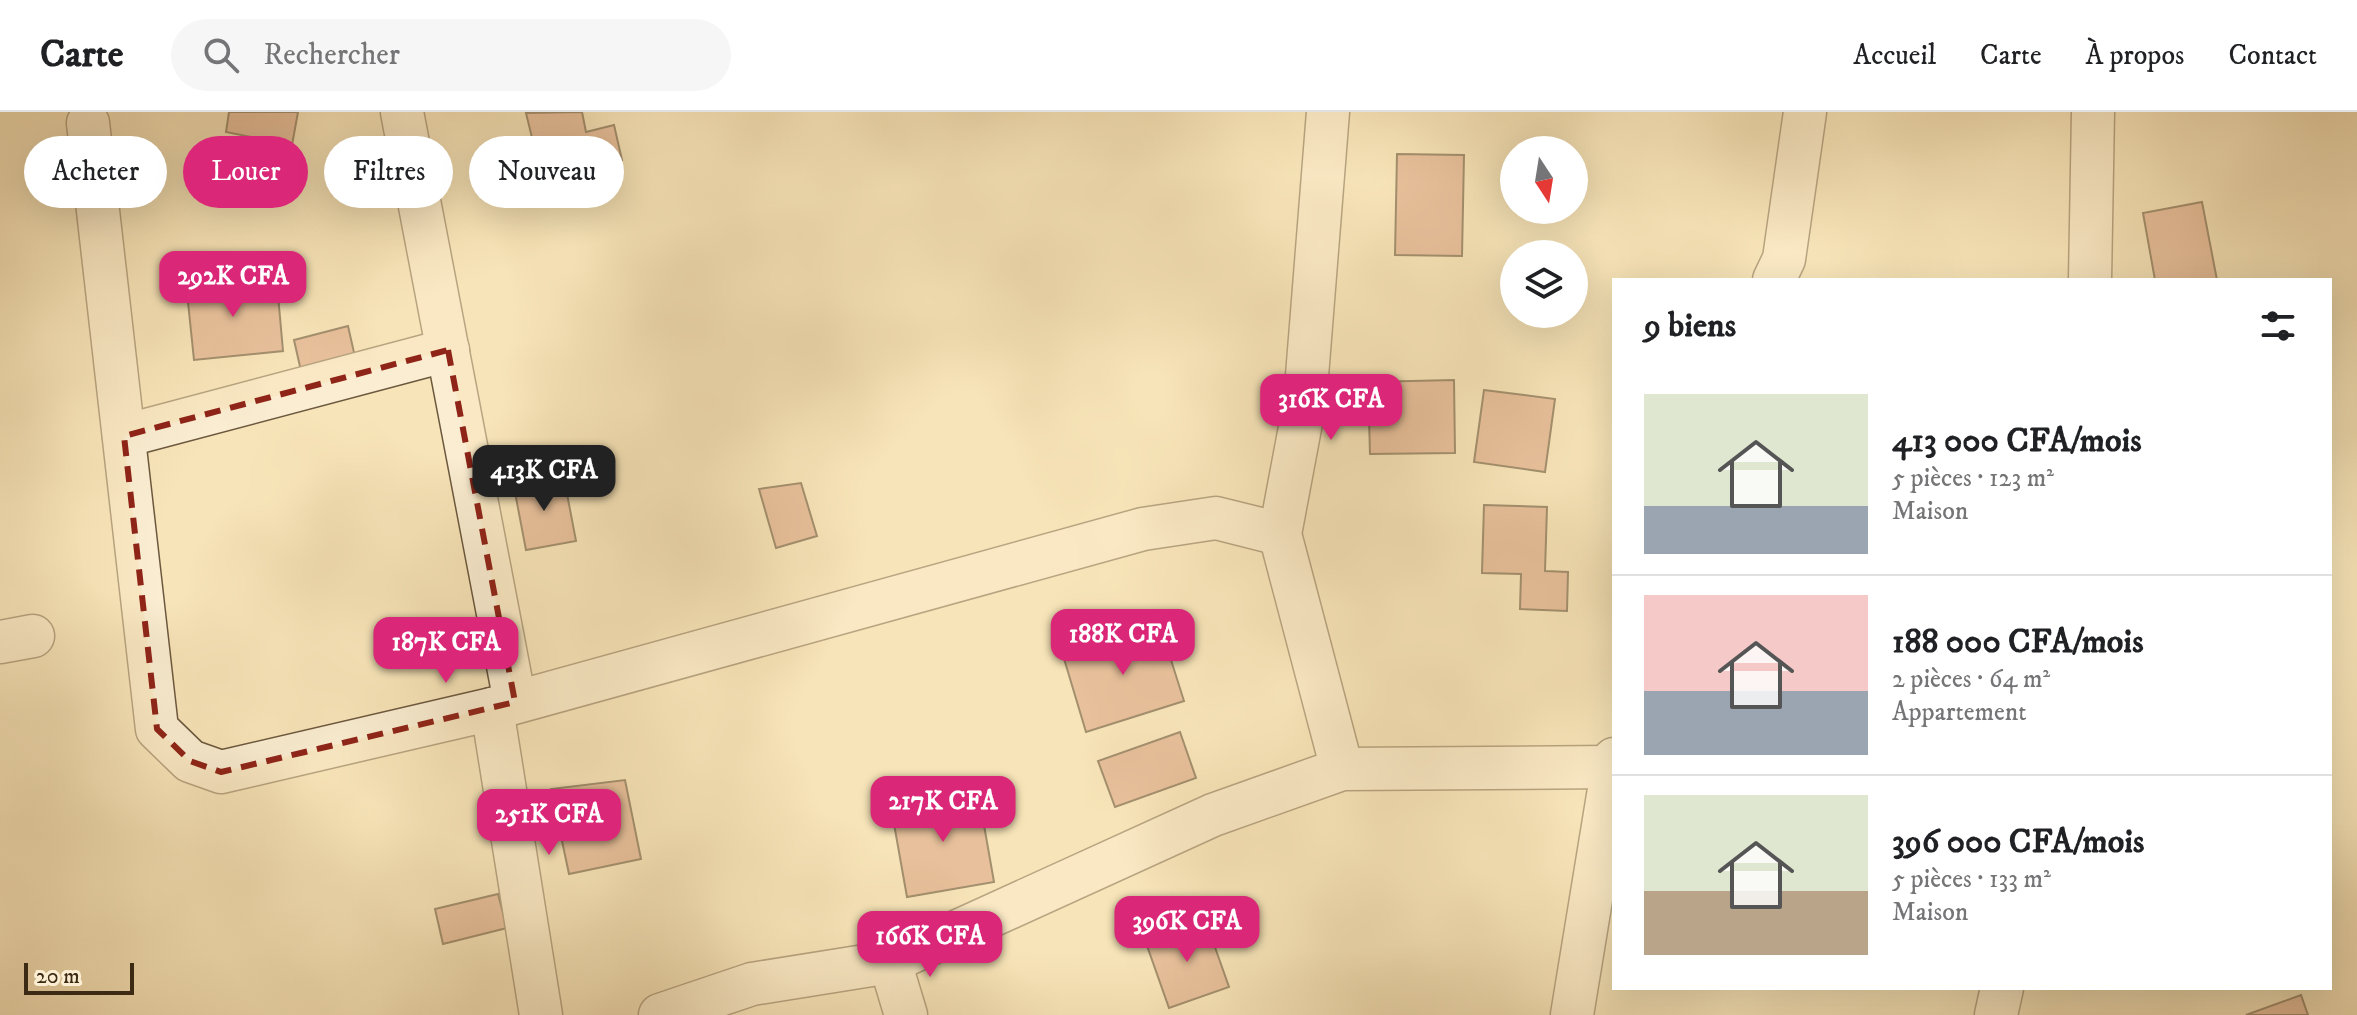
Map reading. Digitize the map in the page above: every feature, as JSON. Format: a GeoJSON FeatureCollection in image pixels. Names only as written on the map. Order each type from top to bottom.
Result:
{"type":"FeatureCollection","features":[{"type":"Feature","properties":{"kind":"street"},"geometry":{"type":"LineString","coordinates":[[402,112],[448,350],[504,706],[541,1015]]}},
{"type":"Feature","properties":{"kind":"street"},"geometry":{"type":"LineString","coordinates":[[1328,112],[1305,401],[1280,534],[1342,769]]}},
{"type":"Feature","properties":{"kind":"street"},"geometry":{"type":"LineString","coordinates":[[1775,278],[1784,259],[1805,112]]}},
{"type":"Feature","properties":{"kind":"street"},"geometry":{"type":"LineString","coordinates":[[2090,278],[2093,112]]}},
{"type":"Feature","properties":{"kind":"street"},"geometry":{"type":"LineString","coordinates":[[88,123],[157,729],[190,761],[221,772],[504,706],[1143,529],[1216,518],[1280,534]]}},
{"type":"Feature","properties":{"kind":"street"},"geometry":{"type":"LineString","coordinates":[[124,436],[448,350]]}},
{"type":"Feature","properties":{"kind":"street"},"geometry":{"type":"LineString","coordinates":[[660,1015],[752,984],[890,962],[1213,815],[1342,769],[1612,763]]}},
{"type":"Feature","properties":{"kind":"street"},"geometry":{"type":"LineString","coordinates":[[1570,1013],[1612,769]]}},
{"type":"Feature","properties":{"kind":"street"},"geometry":{"type":"LineString","coordinates":[[890,962],[906,1015]]}},
{"type":"Feature","properties":{"kind":"street"},"geometry":{"type":"LineString","coordinates":[[1996,1015],[2002,990]]}},
{"type":"Feature","properties":{"kind":"highlighted area"},"geometry":{"type":"Polygon","coordinates":[[[448,350],[515,702],[221,772],[190,761],[157,729],[124,436],[448,350]]]}},
{"type":"Feature","properties":{"kind":"building"},"geometry":{"type":"Polygon","coordinates":[[[229,112],[298,112],[294,136],[246,136],[226,132],[229,112]]]}},
{"type":"Feature","properties":{"kind":"building"},"geometry":{"type":"Polygon","coordinates":[[[582,112],[586,132],[614,125],[617,136],[532,136],[526,113],[582,112]]]}},
{"type":"Feature","properties":{"kind":"building"},"geometry":{"type":"Polygon","coordinates":[[[1397,154],[1464,155],[1462,256],[1395,255],[1397,154]]]}},
{"type":"Feature","properties":{"kind":"building"},"geometry":{"type":"Polygon","coordinates":[[[2202,202],[2217,278],[2155,278],[2143,213],[2202,202]]]}},
{"type":"Feature","properties":{"kind":"building"},"geometry":{"type":"Polygon","coordinates":[[[256,276],[258,297],[278,295],[283,351],[194,360],[186,283],[256,276]]]}},
{"type":"Feature","properties":{"kind":"building"},"geometry":{"type":"Polygon","coordinates":[[[348,326],[355,357],[301,371],[294,340],[348,326]]]}},
{"type":"Feature","properties":{"kind":"building"},"geometry":{"type":"Polygon","coordinates":[[[1454,380],[1455,453],[1370,454],[1368,382],[1454,380]]]}},
{"type":"Feature","properties":{"kind":"building"},"geometry":{"type":"Polygon","coordinates":[[[1484,390],[1555,399],[1545,472],[1474,462],[1484,390]]]}},
{"type":"Feature","properties":{"kind":"building"},"geometry":{"type":"Polygon","coordinates":[[[564,478],[576,541],[526,550],[513,482],[564,478]]]}},
{"type":"Feature","properties":{"kind":"building"},"geometry":{"type":"Polygon","coordinates":[[[801,483],[817,536],[776,548],[759,489],[801,483]]]}},
{"type":"Feature","properties":{"kind":"building"},"geometry":{"type":"Polygon","coordinates":[[[1484,505],[1547,507],[1545,571],[1568,572],[1567,611],[1520,609],[1521,574],[1482,573],[1484,505]]]}},
{"type":"Feature","properties":{"kind":"building"},"geometry":{"type":"Polygon","coordinates":[[[1159,622],[1184,701],[1086,732],[1062,652],[1159,622]]]}},
{"type":"Feature","properties":{"kind":"building"},"geometry":{"type":"Polygon","coordinates":[[[1180,732],[1196,778],[1115,807],[1098,761],[1180,732]]]}},
{"type":"Feature","properties":{"kind":"building"},"geometry":{"type":"Polygon","coordinates":[[[625,780],[641,859],[569,874],[551,789],[625,780]]]}},
{"type":"Feature","properties":{"kind":"building"},"geometry":{"type":"Polygon","coordinates":[[[978,791],[994,882],[907,897],[891,807],[978,791]]]}},
{"type":"Feature","properties":{"kind":"building"},"geometry":{"type":"Polygon","coordinates":[[[498,894],[507,928],[443,944],[435,909],[498,894]]]}},
{"type":"Feature","properties":{"kind":"building"},"geometry":{"type":"Polygon","coordinates":[[[1205,919],[1229,987],[1169,1008],[1145,940],[1205,919]]]}},
{"type":"Feature","properties":{"kind":"building"},"geometry":{"type":"Polygon","coordinates":[[[2301,995],[2308,1015],[2246,1015],[2301,995]]]}}]}
